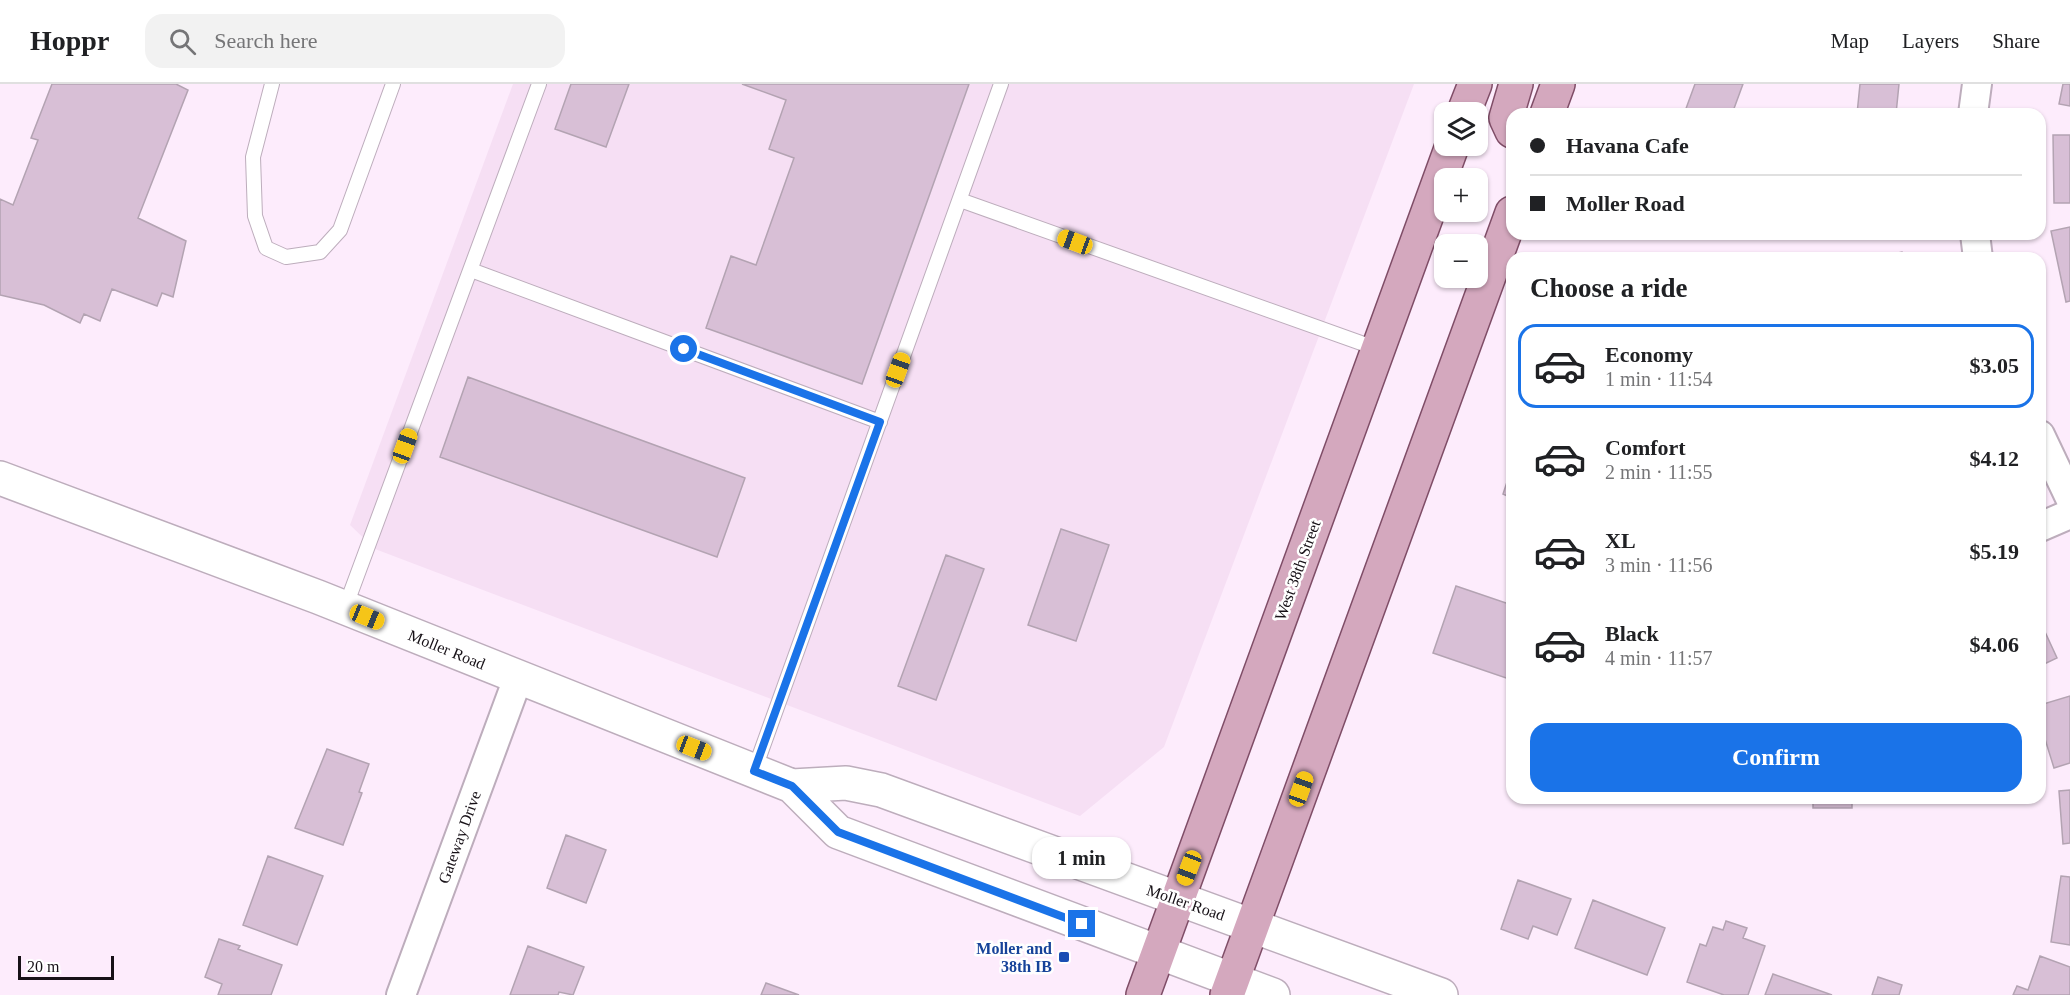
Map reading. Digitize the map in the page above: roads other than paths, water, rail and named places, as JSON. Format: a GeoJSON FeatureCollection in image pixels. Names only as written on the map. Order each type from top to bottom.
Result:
{"type":"FeatureCollection","features":[{"type":"Feature","properties":{"kind":"main road"},"geometry":{"type":"LineString","coordinates":[[1468,102],[1475,84]]}},
{"type":"Feature","properties":{"kind":"main road"},"geometry":{"type":"LineString","coordinates":[[1509,108],[1516,84]]}},
{"type":"Feature","properties":{"kind":"main road"},"geometry":{"type":"LineString","coordinates":[[1549,108],[1558,84]]}},
{"type":"Feature","properties":{"kind":"main road","name":"West 38th Street"},"geometry":{"type":"LineString","coordinates":[[1143,995],[1448,156]]}},
{"type":"Feature","properties":{"kind":"main road"},"geometry":{"type":"LineString","coordinates":[[1229,988],[1506,229]]}},
{"type":"Feature","properties":{"kind":"main road","name":"Moller Road"},"geometry":{"type":"LineString","coordinates":[[0,478],[345,608],[792,786],[838,832],[1158,952],[1229,988],[1273,995]]}},
{"type":"Feature","properties":{"kind":"main road","name":"Moller Road"},"geometry":{"type":"LineString","coordinates":[[792,786],[846,783],[880,790],[1441,995]]}},
{"type":"Feature","properties":{"kind":"street"},"geometry":{"type":"LineString","coordinates":[[1974,108],[1977,84]]}},
{"type":"Feature","properties":{"kind":"street"},"geometry":{"type":"LineString","coordinates":[[2046,448],[2070,498]]}},
{"type":"Feature","properties":{"kind":"street"},"geometry":{"type":"LineString","coordinates":[[2046,524],[2070,513]]}},
{"type":"Feature","properties":{"kind":"street","name":"Gateway Drive"},"geometry":{"type":"LineString","coordinates":[[401,995],[518,678]]}},
{"type":"Feature","properties":{"kind":"lane"},"geometry":{"type":"LineString","coordinates":[[272,84],[253,157],[255,216],[266,248],[286,257],[320,252],[340,231],[393,84]]}},
{"type":"Feature","properties":{"kind":"lane"},"geometry":{"type":"LineString","coordinates":[[345,608],[539,84]]}},
{"type":"Feature","properties":{"kind":"lane"},"geometry":{"type":"LineString","coordinates":[[754,771],[1001,84]]}},
{"type":"Feature","properties":{"kind":"lane"},"geometry":{"type":"LineString","coordinates":[[960,200],[1378,349]]}},
{"type":"Feature","properties":{"kind":"lane"},"geometry":{"type":"LineString","coordinates":[[471,270],[880,422]]}},
{"type":"Feature","properties":{"kind":"place","name":"Moller and 38th IB"},"geometry":{"type":"Point","coordinates":[1064,957]}}]}
